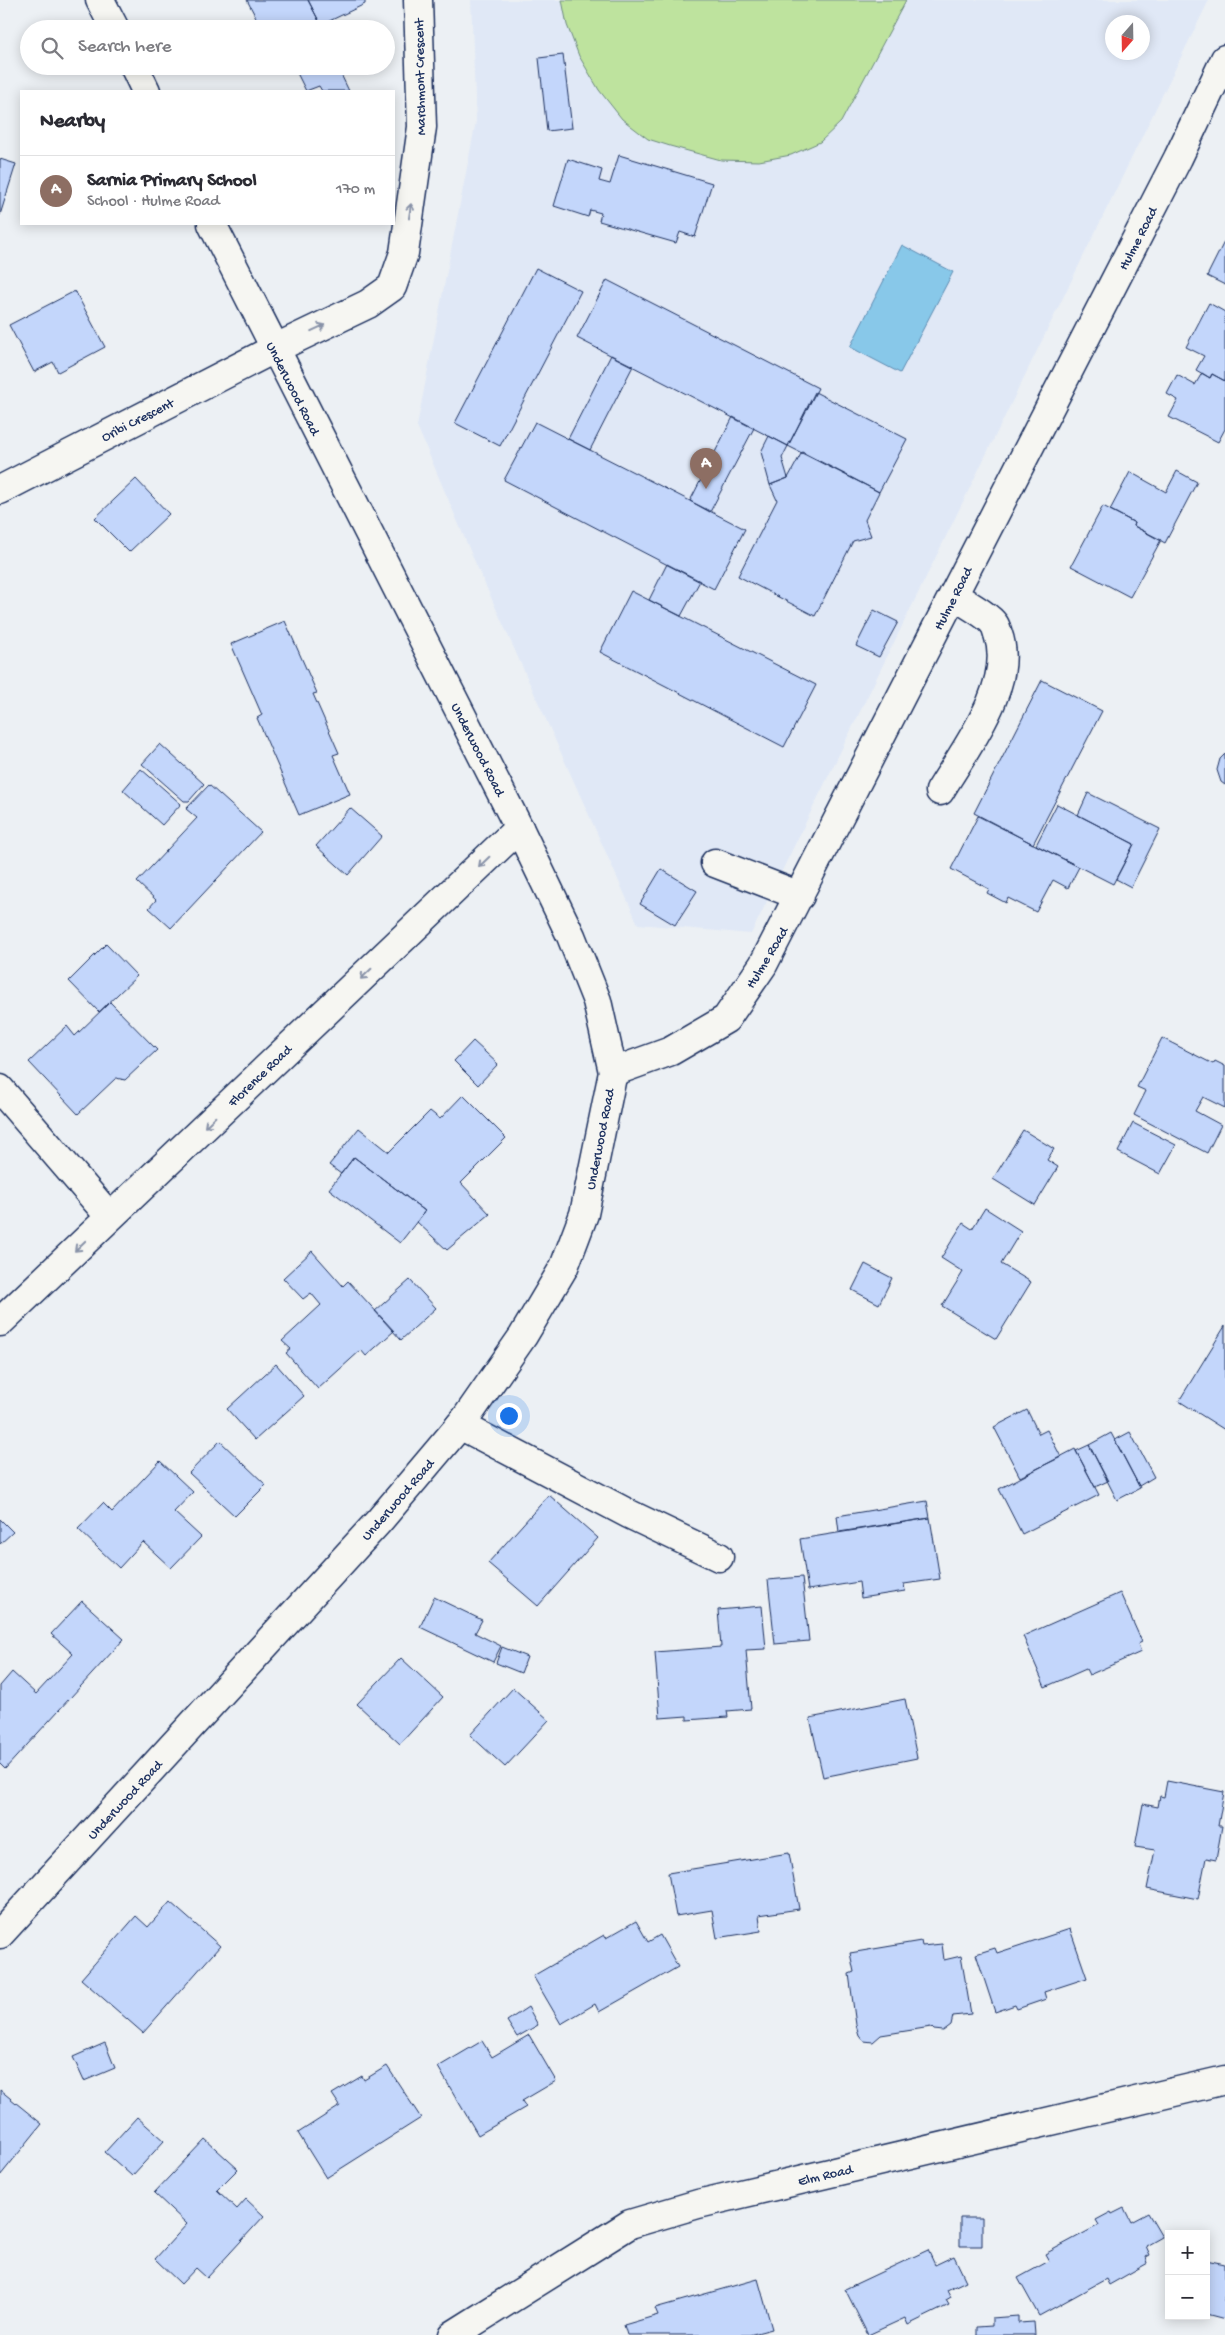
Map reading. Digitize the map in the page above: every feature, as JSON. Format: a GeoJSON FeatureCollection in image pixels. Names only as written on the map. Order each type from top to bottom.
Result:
{"type":"FeatureCollection","features":[{"type":"Feature","properties":{"kind":"street"},"geometry":{"type":"LineString","coordinates":[[100,0],[110,20]]}},
{"type":"Feature","properties":{"kind":"street","name":"Marchmont Crescent"},"geometry":{"type":"LineString","coordinates":[[274,349],[368,304],[392,287],[404,253],[422,127],[418,0]]}},
{"type":"Feature","properties":{"kind":"street","name":"Hulme Road"},"geometry":{"type":"LineString","coordinates":[[613,1072],[671,1051],[726,1019],[763,965],[1178,158],[1225,59]]}},
{"type":"Feature","properties":{"kind":"street"},"geometry":{"type":"LineString","coordinates":[[138,75],[146,90]]}},
{"type":"Feature","properties":{"kind":"street","name":"Underwood Road"},"geometry":{"type":"LineString","coordinates":[[0,1934],[379,1521],[460,1425],[523,1336],[564,1268],[584,1214],[613,1072],[597,1001],[572,936],[212,225]]}},
{"type":"Feature","properties":{"kind":"street","name":"Oribi Crescent"},"geometry":{"type":"LineString","coordinates":[[0,490],[274,349]]}},
{"type":"Feature","properties":{"kind":"street"},"geometry":{"type":"LineString","coordinates":[[940,791],[985,714],[997,689],[1003,666],[1002,646],[994,624],[953,595]]}},
{"type":"Feature","properties":{"kind":"street","name":"Florence Road"},"geometry":{"type":"LineString","coordinates":[[0,1322],[519,828]]}},
{"type":"Feature","properties":{"kind":"street"},"geometry":{"type":"LineString","coordinates":[[715,863],[800,896]]}},
{"type":"Feature","properties":{"kind":"street"},"geometry":{"type":"LineString","coordinates":[[0,1089],[110,1217]]}},
{"type":"Feature","properties":{"kind":"street"},"geometry":{"type":"LineString","coordinates":[[460,1425],[629,1514],[719,1557]]}},
{"type":"Feature","properties":{"kind":"street","name":"Elm Road"},"geometry":{"type":"LineString","coordinates":[[453,2335],[630,2224],[698,2204],[1225,2080]]}},
{"type":"Feature","properties":{"kind":"shaded area"},"geometry":{"type":"Polygon","coordinates":[[[471,0],[1209,0],[751,934],[638,924],[471,553],[417,426],[476,121],[471,0]]]}},
{"type":"Feature","properties":{"kind":"green space"},"geometry":{"type":"Polygon","coordinates":[[[562,0],[906,0],[841,122],[820,142],[791,155],[759,161],[721,160],[670,146],[648,139],[622,119],[599,90],[579,56],[567,25],[562,0]]]}},
{"type":"Feature","properties":{"kind":"water"},"geometry":{"type":"Polygon","coordinates":[[[902,245],[953,272],[900,373],[850,347],[902,245]]]}},
{"type":"Feature","properties":{"kind":"building"},"geometry":{"type":"Polygon","coordinates":[[[247,0],[308,0],[318,20],[257,20],[247,0]]]}},
{"type":"Feature","properties":{"kind":"building"},"geometry":{"type":"Polygon","coordinates":[[[308,0],[365,0],[365,4],[331,20],[318,20],[308,0]]]}},
{"type":"Feature","properties":{"kind":"building"},"geometry":{"type":"Polygon","coordinates":[[[563,55],[572,128],[547,131],[539,58],[563,55]]]}},
{"type":"Feature","properties":{"kind":"building"},"geometry":{"type":"Polygon","coordinates":[[[298,75],[341,75],[349,90],[321,90],[319,86],[306,90],[298,75]]]}},
{"type":"Feature","properties":{"kind":"building"},"geometry":{"type":"Polygon","coordinates":[[[619,155],[712,183],[695,237],[680,232],[676,243],[599,221],[601,213],[590,210],[588,217],[554,206],[568,159],[602,170],[599,181],[610,184],[619,155]]]}},
{"type":"Feature","properties":{"kind":"building"},"geometry":{"type":"Polygon","coordinates":[[[0,159],[16,164],[0,215],[0,159]]]}},
{"type":"Feature","properties":{"kind":"building"},"geometry":{"type":"Polygon","coordinates":[[[1225,240],[1225,285],[1207,276],[1225,240]]]}},
{"type":"Feature","properties":{"kind":"building"},"geometry":{"type":"Polygon","coordinates":[[[536,268],[581,291],[500,446],[455,423],[536,268]]]}},
{"type":"Feature","properties":{"kind":"building"},"geometry":{"type":"Polygon","coordinates":[[[607,280],[818,388],[788,446],[577,338],[607,280]]]}},
{"type":"Feature","properties":{"kind":"building"},"geometry":{"type":"Polygon","coordinates":[[[75,291],[105,347],[58,372],[53,362],[34,372],[9,325],[75,291]]]}},
{"type":"Feature","properties":{"kind":"building"},"geometry":{"type":"Polygon","coordinates":[[[1209,303],[1225,312],[1225,381],[1212,374],[1210,378],[1196,370],[1204,356],[1186,347],[1209,303]]]}},
{"type":"Feature","properties":{"kind":"building"},"geometry":{"type":"Polygon","coordinates":[[[611,355],[633,366],[590,450],[568,439],[611,355]]]}},
{"type":"Feature","properties":{"kind":"building"},"geometry":{"type":"Polygon","coordinates":[[[1202,373],[1210,378],[1212,374],[1225,381],[1225,429],[1218,442],[1169,417],[1178,400],[1167,394],[1177,375],[1195,385],[1202,373]]]}},
{"type":"Feature","properties":{"kind":"building"},"geometry":{"type":"Polygon","coordinates":[[[815,392],[907,439],[879,492],[788,446],[815,392]]]}},
{"type":"Feature","properties":{"kind":"building"},"geometry":{"type":"Polygon","coordinates":[[[733,417],[754,428],[710,512],[690,501],[733,417]]]}},
{"type":"Feature","properties":{"kind":"building"},"geometry":{"type":"Polygon","coordinates":[[[535,422],[745,529],[714,589],[504,480],[535,422]]]}},
{"type":"Feature","properties":{"kind":"building"},"geometry":{"type":"Polygon","coordinates":[[[769,436],[788,446],[782,458],[788,478],[770,485],[761,452],[769,436]]]}},
{"type":"Feature","properties":{"kind":"building"},"geometry":{"type":"Polygon","coordinates":[[[802,452],[879,492],[865,520],[871,536],[853,541],[815,616],[738,576],[777,500],[770,485],[788,478],[802,452]]]}},
{"type":"Feature","properties":{"kind":"building"},"geometry":{"type":"Polygon","coordinates":[[[1177,471],[1197,482],[1165,543],[1134,526],[1135,523],[1110,510],[1130,472],[1166,492],[1177,471]]]}},
{"type":"Feature","properties":{"kind":"building"},"geometry":{"type":"Polygon","coordinates":[[[136,479],[169,514],[129,552],[95,518],[136,479]]]}},
{"type":"Feature","properties":{"kind":"building"},"geometry":{"type":"Polygon","coordinates":[[[1103,506],[1135,523],[1134,526],[1161,540],[1130,597],[1071,566],[1103,506]]]}},
{"type":"Feature","properties":{"kind":"building"},"geometry":{"type":"Polygon","coordinates":[[[667,564],[700,581],[681,616],[649,600],[667,564]]]}},
{"type":"Feature","properties":{"kind":"building"},"geometry":{"type":"Polygon","coordinates":[[[631,591],[816,685],[784,747],[600,652],[631,591]]]}},
{"type":"Feature","properties":{"kind":"building"},"geometry":{"type":"Polygon","coordinates":[[[874,610],[898,622],[879,657],[856,646],[874,610]]]}},
{"type":"Feature","properties":{"kind":"building"},"geometry":{"type":"Polygon","coordinates":[[[285,621],[317,693],[313,694],[339,753],[333,755],[350,794],[299,815],[257,718],[262,715],[231,644],[285,621]]]}},
{"type":"Feature","properties":{"kind":"building"},"geometry":{"type":"Polygon","coordinates":[[[1042,680],[1102,711],[1033,844],[974,813],[1042,680]]]}},
{"type":"Feature","properties":{"kind":"building"},"geometry":{"type":"Polygon","coordinates":[[[160,744],[204,784],[189,801],[184,801],[142,764],[160,744]]]}},
{"type":"Feature","properties":{"kind":"building"},"geometry":{"type":"Polygon","coordinates":[[[1225,754],[1225,785],[1221,782],[1217,770],[1220,759],[1225,754]]]}},
{"type":"Feature","properties":{"kind":"building"},"geometry":{"type":"Polygon","coordinates":[[[141,769],[181,804],[162,825],[123,790],[141,769]]]}},
{"type":"Feature","properties":{"kind":"building"},"geometry":{"type":"Polygon","coordinates":[[[209,785],[261,832],[171,928],[149,908],[156,900],[137,882],[197,818],[186,809],[209,785]]]}},
{"type":"Feature","properties":{"kind":"building"},"geometry":{"type":"Polygon","coordinates":[[[1088,793],[1160,829],[1131,887],[1116,879],[1134,844],[1078,815],[1088,793]]]}},
{"type":"Feature","properties":{"kind":"building"},"geometry":{"type":"Polygon","coordinates":[[[1057,804],[1134,844],[1113,884],[1036,845],[1057,804]]]}},
{"type":"Feature","properties":{"kind":"building"},"geometry":{"type":"Polygon","coordinates":[[[350,808],[382,836],[348,875],[316,846],[350,808]]]}},
{"type":"Feature","properties":{"kind":"building"},"geometry":{"type":"Polygon","coordinates":[[[978,816],[1079,867],[1068,888],[1053,880],[1036,912],[1008,898],[1006,903],[987,893],[989,889],[951,869],[978,816]]]}},
{"type":"Feature","properties":{"kind":"building"},"geometry":{"type":"Polygon","coordinates":[[[661,869],[697,891],[675,925],[640,904],[661,869]]]}},
{"type":"Feature","properties":{"kind":"building"},"geometry":{"type":"Polygon","coordinates":[[[106,944],[137,976],[99,1012],[69,981],[106,944]]]}},
{"type":"Feature","properties":{"kind":"building"},"geometry":{"type":"Polygon","coordinates":[[[110,1002],[157,1050],[125,1080],[116,1078],[78,1114],[29,1062],[67,1026],[75,1036],[110,1002]]]}},
{"type":"Feature","properties":{"kind":"building"},"geometry":{"type":"Polygon","coordinates":[[[1162,1038],[1213,1064],[1215,1061],[1225,1066],[1225,1108],[1203,1097],[1195,1111],[1221,1125],[1207,1153],[1134,1115],[1146,1091],[1137,1087],[1162,1038]]]}},
{"type":"Feature","properties":{"kind":"building"},"geometry":{"type":"Polygon","coordinates":[[[473,1041],[498,1064],[478,1085],[454,1061],[473,1041]]]}},
{"type":"Feature","properties":{"kind":"building"},"geometry":{"type":"Polygon","coordinates":[[[463,1095],[506,1138],[461,1183],[490,1214],[447,1250],[417,1222],[425,1211],[354,1157],[341,1174],[329,1165],[359,1128],[389,1152],[430,1111],[440,1119],[463,1095]]]}},
{"type":"Feature","properties":{"kind":"building"},"geometry":{"type":"Polygon","coordinates":[[[1133,1123],[1176,1145],[1160,1174],[1118,1152],[1133,1123]]]}},
{"type":"Feature","properties":{"kind":"building"},"geometry":{"type":"Polygon","coordinates":[[[1023,1130],[1054,1149],[1047,1160],[1058,1167],[1035,1205],[993,1179],[1023,1130]]]}},
{"type":"Feature","properties":{"kind":"building"},"geometry":{"type":"Polygon","coordinates":[[[354,1157],[425,1211],[400,1243],[329,1189],[354,1157]]]}},
{"type":"Feature","properties":{"kind":"building"},"geometry":{"type":"Polygon","coordinates":[[[985,1208],[1021,1231],[1001,1264],[1031,1282],[996,1339],[942,1306],[963,1272],[941,1258],[963,1223],[972,1229],[985,1208]]]}},
{"type":"Feature","properties":{"kind":"building"},"geometry":{"type":"Polygon","coordinates":[[[312,1251],[343,1286],[348,1281],[394,1331],[366,1356],[361,1350],[318,1389],[286,1353],[291,1349],[282,1341],[321,1305],[311,1293],[303,1299],[283,1278],[312,1251]]]}},
{"type":"Feature","properties":{"kind":"building"},"geometry":{"type":"Polygon","coordinates":[[[865,1264],[892,1278],[879,1304],[852,1290],[865,1264]]]}},
{"type":"Feature","properties":{"kind":"building"},"geometry":{"type":"Polygon","coordinates":[[[410,1280],[436,1308],[401,1340],[375,1311],[410,1280]]]}},
{"type":"Feature","properties":{"kind":"building"},"geometry":{"type":"Polygon","coordinates":[[[1225,1326],[1225,1430],[1179,1401],[1225,1326]]]}},
{"type":"Feature","properties":{"kind":"building"},"geometry":{"type":"Polygon","coordinates":[[[276,1364],[304,1396],[255,1440],[227,1409],[276,1364]]]}},
{"type":"Feature","properties":{"kind":"building"},"geometry":{"type":"Polygon","coordinates":[[[1027,1410],[1039,1434],[1047,1430],[1061,1457],[1020,1477],[994,1427],[1027,1410]]]}},
{"type":"Feature","properties":{"kind":"building"},"geometry":{"type":"Polygon","coordinates":[[[1130,1432],[1154,1477],[1139,1486],[1115,1440],[1130,1432]]]}},
{"type":"Feature","properties":{"kind":"building"},"geometry":{"type":"Polygon","coordinates":[[[1111,1433],[1140,1488],[1117,1500],[1089,1445],[1111,1433]]]}},
{"type":"Feature","properties":{"kind":"building"},"geometry":{"type":"Polygon","coordinates":[[[220,1441],[266,1485],[235,1516],[189,1473],[220,1441]]]}},
{"type":"Feature","properties":{"kind":"building"},"geometry":{"type":"Polygon","coordinates":[[[1089,1445],[1108,1481],[1095,1487],[1076,1451],[1089,1445]]]}},
{"type":"Feature","properties":{"kind":"building"},"geometry":{"type":"Polygon","coordinates":[[[1075,1449],[1099,1495],[1022,1534],[999,1489],[1075,1449]]]}},
{"type":"Feature","properties":{"kind":"building"},"geometry":{"type":"Polygon","coordinates":[[[160,1461],[193,1492],[174,1512],[201,1537],[171,1568],[143,1542],[119,1568],[78,1529],[103,1503],[112,1512],[160,1461]]]}},
{"type":"Feature","properties":{"kind":"building"},"geometry":{"type":"Polygon","coordinates":[[[549,1495],[598,1538],[538,1606],[488,1563],[549,1495]]]}},
{"type":"Feature","properties":{"kind":"building"},"geometry":{"type":"Polygon","coordinates":[[[927,1501],[930,1518],[839,1532],[837,1516],[927,1501]]]}},
{"type":"Feature","properties":{"kind":"building"},"geometry":{"type":"Polygon","coordinates":[[[930,1518],[940,1579],[904,1584],[905,1591],[861,1598],[859,1582],[808,1590],[800,1539],[930,1518]]]}},
{"type":"Feature","properties":{"kind":"building"},"geometry":{"type":"Polygon","coordinates":[[[0,1519],[13,1532],[0,1544],[0,1519]]]}},
{"type":"Feature","properties":{"kind":"building"},"geometry":{"type":"Polygon","coordinates":[[[802,1577],[809,1641],[775,1644],[768,1580],[802,1577]]]}},
{"type":"Feature","properties":{"kind":"building"},"geometry":{"type":"Polygon","coordinates":[[[1120,1593],[1142,1642],[1138,1644],[1141,1652],[1089,1675],[1086,1669],[1045,1687],[1023,1636],[1120,1593]]]}},
{"type":"Feature","properties":{"kind":"building"},"geometry":{"type":"Polygon","coordinates":[[[434,1597],[482,1620],[475,1633],[501,1646],[493,1662],[420,1627],[434,1597]]]}},
{"type":"Feature","properties":{"kind":"building"},"geometry":{"type":"Polygon","coordinates":[[[82,1601],[124,1639],[5,1769],[0,1764],[0,1686],[12,1672],[36,1694],[73,1654],[51,1634],[82,1601]]]}},
{"type":"Feature","properties":{"kind":"building"},"geometry":{"type":"Polygon","coordinates":[[[762,1606],[766,1649],[746,1650],[751,1709],[727,1711],[728,1717],[687,1720],[687,1716],[660,1718],[655,1652],[721,1647],[718,1610],[762,1606]]]}},
{"type":"Feature","properties":{"kind":"building"},"geometry":{"type":"Polygon","coordinates":[[[502,1647],[527,1657],[521,1673],[496,1663],[502,1647]]]}},
{"type":"Feature","properties":{"kind":"building"},"geometry":{"type":"Polygon","coordinates":[[[401,1658],[443,1697],[400,1744],[357,1704],[401,1658]]]}},
{"type":"Feature","properties":{"kind":"building"},"geometry":{"type":"Polygon","coordinates":[[[513,1688],[549,1720],[505,1767],[470,1735],[513,1688]]]}},
{"type":"Feature","properties":{"kind":"building"},"geometry":{"type":"Polygon","coordinates":[[[905,1699],[917,1758],[823,1777],[810,1718],[905,1699]]]}},
{"type":"Feature","properties":{"kind":"building"},"geometry":{"type":"Polygon","coordinates":[[[1167,1781],[1224,1792],[1218,1826],[1222,1826],[1216,1860],[1206,1858],[1198,1899],[1147,1889],[1155,1850],[1135,1847],[1143,1804],[1158,1807],[1160,1796],[1164,1797],[1167,1781]]]}},
{"type":"Feature","properties":{"kind":"building"},"geometry":{"type":"Polygon","coordinates":[[[789,1853],[799,1909],[759,1915],[761,1931],[717,1938],[712,1910],[676,1916],[668,1873],[789,1853]]]}},
{"type":"Feature","properties":{"kind":"building"},"geometry":{"type":"Polygon","coordinates":[[[170,1902],[220,1946],[143,2033],[81,1979],[136,1916],[148,1927],[170,1902]]]}},
{"type":"Feature","properties":{"kind":"building"},"geometry":{"type":"Polygon","coordinates":[[[636,1921],[648,1942],[660,1935],[678,1967],[599,2012],[595,2004],[561,2024],[533,1976],[604,1935],[606,1938],[636,1921]]]}},
{"type":"Feature","properties":{"kind":"building"},"geometry":{"type":"Polygon","coordinates":[[[1070,1929],[1087,1978],[1044,1992],[1046,1999],[1017,2009],[1015,2005],[995,2012],[976,1954],[995,1948],[997,1953],[1070,1929]]]}},
{"type":"Feature","properties":{"kind":"building"},"geometry":{"type":"Polygon","coordinates":[[[921,1941],[922,1946],[942,1944],[944,1960],[961,1956],[971,2014],[953,2016],[951,2025],[943,2031],[934,2030],[931,2027],[881,2035],[873,2042],[864,2041],[859,2035],[856,2025],[849,1974],[854,1972],[850,1953],[921,1941]]]}},
{"type":"Feature","properties":{"kind":"building"},"geometry":{"type":"Polygon","coordinates":[[[528,2007],[538,2025],[517,2037],[507,2021],[528,2007]]]}},
{"type":"Feature","properties":{"kind":"building"},"geometry":{"type":"Polygon","coordinates":[[[529,2035],[556,2081],[522,2101],[526,2107],[478,2135],[438,2067],[482,2041],[492,2057],[529,2035]]]}},
{"type":"Feature","properties":{"kind":"building"},"geometry":{"type":"Polygon","coordinates":[[[105,2043],[115,2068],[84,2081],[73,2057],[105,2043]]]}},
{"type":"Feature","properties":{"kind":"building"},"geometry":{"type":"Polygon","coordinates":[[[387,2066],[421,2118],[326,2178],[298,2133],[340,2106],[332,2094],[362,2076],[364,2080],[387,2066]]]}},
{"type":"Feature","properties":{"kind":"building"},"geometry":{"type":"Polygon","coordinates":[[[0,2090],[42,2124],[0,2176],[0,2090]]]}},
{"type":"Feature","properties":{"kind":"building"},"geometry":{"type":"Polygon","coordinates":[[[137,2117],[164,2141],[132,2176],[105,2152],[137,2117]]]}},
{"type":"Feature","properties":{"kind":"building"},"geometry":{"type":"Polygon","coordinates":[[[205,2139],[238,2169],[217,2190],[237,2209],[246,2199],[264,2216],[207,2278],[196,2268],[181,2284],[155,2259],[187,2224],[154,2193],[205,2139]]]}},
{"type":"Feature","properties":{"kind":"building"},"geometry":{"type":"Polygon","coordinates":[[[1124,2208],[1131,2222],[1148,2213],[1162,2237],[1146,2246],[1150,2255],[1146,2257],[1148,2263],[1109,2285],[1106,2279],[1039,2316],[1018,2278],[1049,2261],[1045,2254],[1099,2225],[1096,2220],[1124,2208]]]}},
{"type":"Feature","properties":{"kind":"building"},"geometry":{"type":"Polygon","coordinates":[[[960,2218],[982,2218],[982,2246],[960,2246],[960,2218]]]}},
{"type":"Feature","properties":{"kind":"building"},"geometry":{"type":"Polygon","coordinates":[[[928,2250],[935,2265],[954,2256],[966,2281],[947,2290],[951,2297],[946,2300],[949,2305],[908,2325],[905,2318],[868,2335],[845,2289],[928,2250]]]}},
{"type":"Feature","properties":{"kind":"building"},"geometry":{"type":"Polygon","coordinates":[[[1210,2261],[1225,2264],[1225,2319],[1210,2315],[1210,2261]]]}},
{"type":"Feature","properties":{"kind":"building"},"geometry":{"type":"Polygon","coordinates":[[[758,2279],[772,2329],[749,2335],[627,2335],[624,2325],[658,2315],[655,2308],[758,2279]]]}},
{"type":"Feature","properties":{"kind":"building"},"geometry":{"type":"Polygon","coordinates":[[[1018,2316],[1018,2323],[1034,2322],[1035,2335],[977,2335],[977,2327],[992,2326],[992,2318],[1018,2316]]]}},
{"type":"Feature","properties":{"kind":"place","name":"Sarnia Primary School"},"geometry":{"type":"Point","coordinates":[706,489]}}]}
